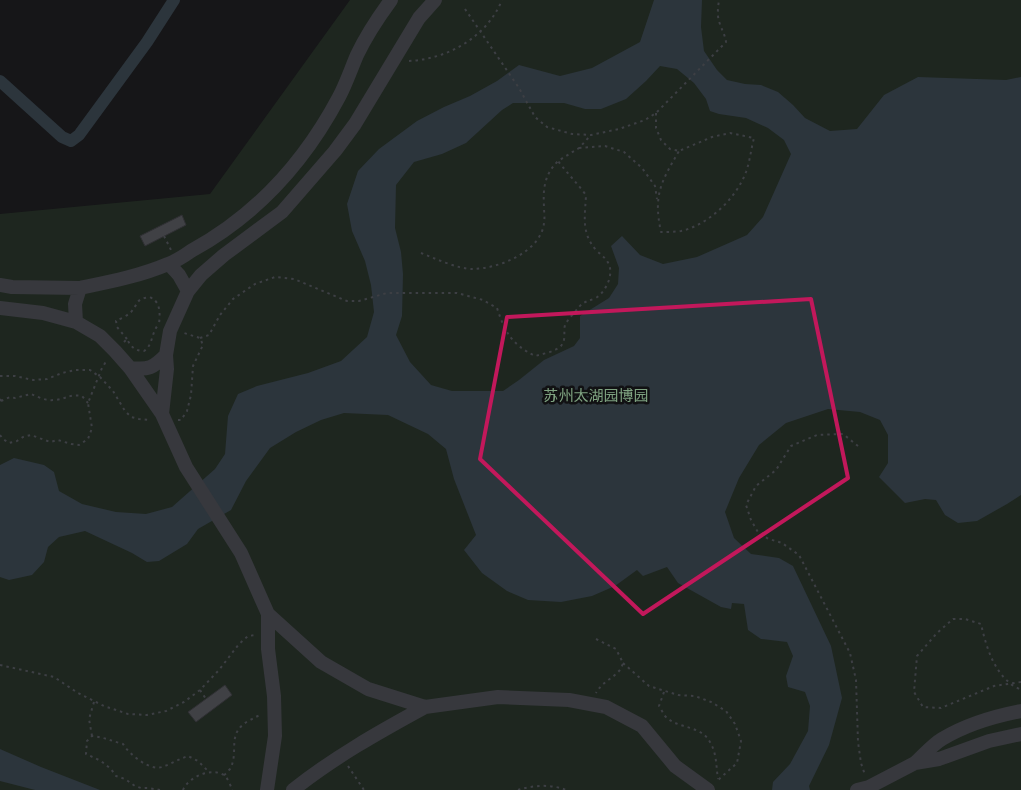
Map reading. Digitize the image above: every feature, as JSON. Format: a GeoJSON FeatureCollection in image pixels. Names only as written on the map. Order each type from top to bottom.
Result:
{"type":"FeatureCollection","features":[{"type":"Feature","properties":{"kind":"street"},"geometry":{"type":"LineString","coordinates":[[0,285],[12,287],[80,288],[142,273],[169,264],[212,240],[248,213],[279,184],[311,145],[340,96],[358,53],[384,8],[391,0]]}},
{"type":"Feature","properties":{"kind":"street"},"geometry":{"type":"LineString","coordinates":[[163,417],[167,369],[164,328],[188,291],[201,275],[224,255],[282,212],[310,181],[355,124],[419,18],[435,0]]}},
{"type":"Feature","properties":{"kind":"street"},"geometry":{"type":"LineString","coordinates":[[169,264],[179,275],[188,291]]}},
{"type":"Feature","properties":{"kind":"street"},"geometry":{"type":"LineString","coordinates":[[76,322],[75,304],[80,288]]}},
{"type":"Feature","properties":{"kind":"street"},"geometry":{"type":"LineString","coordinates":[[0,308],[43,313],[76,322],[100,336],[115,351],[130,368],[163,417],[186,466],[241,553],[268,614],[268,649],[274,696],[274,736],[267,790]]}},
{"type":"Feature","properties":{"kind":"street"},"geometry":{"type":"LineString","coordinates":[[130,368],[143,369],[156,365],[166,355]]}},
{"type":"Feature","properties":{"kind":"street"},"geometry":{"type":"LineString","coordinates":[[268,614],[321,662],[368,689],[425,706]]}},
{"type":"Feature","properties":{"kind":"street"},"geometry":{"type":"LineString","coordinates":[[292,790],[371,736],[425,706],[498,697],[570,700],[606,707],[642,726],[675,766],[711,787]]}},
{"type":"Feature","properties":{"kind":"street"},"geometry":{"type":"LineString","coordinates":[[863,788],[915,763],[941,739],[1000,715],[1021,711]]}},
{"type":"Feature","properties":{"kind":"street"},"geometry":{"type":"LineString","coordinates":[[915,763],[939,760],[989,741],[1021,734]]}},
{"type":"Feature","properties":{"kind":"path"},"geometry":{"type":"LineString","coordinates":[[393,61],[435,56],[459,48],[481,32],[499,8],[502,0]]}},
{"type":"Feature","properties":{"kind":"path"},"geometry":{"type":"LineString","coordinates":[[465,9],[519,88],[536,117],[547,127],[572,134],[591,135],[619,129],[645,120],[656,112],[726,42],[719,21],[719,0]]}},
{"type":"Feature","properties":{"kind":"path"},"geometry":{"type":"LineString","coordinates":[[579,148],[605,146],[624,152],[642,168],[655,186],[661,232],[678,232],[705,221],[722,207],[735,191],[745,173],[754,138],[730,133],[712,137],[679,151],[670,149],[661,140],[656,128],[656,112]]}},
{"type":"Feature","properties":{"kind":"path"},"geometry":{"type":"LineString","coordinates":[[421,253],[471,269],[493,265],[514,258],[528,250],[537,240],[544,224],[543,201],[545,182],[550,169],[558,161],[579,148],[591,135]]}},
{"type":"Feature","properties":{"kind":"path"},"geometry":{"type":"LineString","coordinates":[[657,201],[662,182],[679,151]]}},
{"type":"Feature","properties":{"kind":"path"},"geometry":{"type":"LineString","coordinates":[[200,338],[209,334],[220,314],[232,299],[255,284],[275,277],[294,279],[347,301],[359,301],[387,293],[456,293],[483,300],[497,308],[510,338],[522,349],[535,356],[552,351],[560,346],[565,339],[565,326],[573,314],[583,302],[596,298],[610,279],[610,268],[605,258],[596,250],[584,227],[586,195],[569,177],[558,161]]}},
{"type":"Feature","properties":{"kind":"path"},"geometry":{"type":"LineString","coordinates":[[0,376],[16,376],[33,380],[47,379],[62,372],[90,370],[100,377],[113,391],[131,416],[139,419],[163,417],[181,420],[187,411],[191,395],[193,366],[204,345],[200,338],[164,328],[154,330],[150,347],[144,351],[138,351],[130,346],[127,339],[117,328],[116,321],[131,312],[136,302],[150,297],[157,303],[160,320],[164,328]]}},
{"type":"Feature","properties":{"kind":"path"},"geometry":{"type":"LineString","coordinates":[[0,435],[9,442],[32,435],[50,442],[58,440],[79,445],[88,439],[92,428],[88,403],[93,389],[108,358],[127,339]]}},
{"type":"Feature","properties":{"kind":"path"},"geometry":{"type":"LineString","coordinates":[[0,405],[0,400],[31,394],[54,400],[73,395],[82,396],[88,403]]}},
{"type":"Feature","properties":{"kind":"path"},"geometry":{"type":"LineString","coordinates":[[858,446],[843,434],[818,434],[791,446],[776,470],[756,486],[746,505],[751,520],[759,534],[769,540],[782,543],[799,555],[850,653],[856,680],[858,742],[863,788]]}},
{"type":"Feature","properties":{"kind":"path"},"geometry":{"type":"LineString","coordinates":[[1021,682],[1010,684],[994,686],[941,708],[923,707],[914,692],[916,656],[953,619],[965,619],[981,624],[985,642],[996,667],[1010,684],[1021,690]]}},
{"type":"Feature","properties":{"kind":"path"},"geometry":{"type":"LineString","coordinates":[[0,665],[54,677],[78,693],[104,706],[128,714],[147,716],[166,712],[200,690],[248,636],[268,634]]}},
{"type":"Feature","properties":{"kind":"path"},"geometry":{"type":"LineString","coordinates":[[596,638],[616,649],[623,663],[649,686],[664,692],[694,696],[711,702],[726,711],[735,724],[741,741],[737,763],[711,787]]}},
{"type":"Feature","properties":{"kind":"path"},"geometry":{"type":"LineString","coordinates":[[591,704],[597,690],[618,672],[623,663]]}},
{"type":"Feature","properties":{"kind":"path"},"geometry":{"type":"LineString","coordinates":[[200,690],[206,699]]}},
{"type":"Feature","properties":{"kind":"path"},"geometry":{"type":"LineString","coordinates":[[664,692],[660,706],[665,716],[676,724],[701,732],[711,743],[717,760],[718,779]]}},
{"type":"Feature","properties":{"kind":"path"},"geometry":{"type":"LineString","coordinates":[[94,701],[89,719],[92,736],[87,742],[86,754],[101,761],[116,776],[125,779],[135,786],[160,790]]}},
{"type":"Feature","properties":{"kind":"path"},"geometry":{"type":"LineString","coordinates":[[224,775],[230,770],[237,730],[245,722],[259,715],[274,716]]}},
{"type":"Feature","properties":{"kind":"path"},"geometry":{"type":"LineString","coordinates":[[92,736],[102,737],[123,744],[128,751],[150,766],[160,768],[188,756],[198,761],[209,772]]}},
{"type":"Feature","properties":{"kind":"path"},"geometry":{"type":"LineString","coordinates":[[342,756],[364,790]]}},
{"type":"Feature","properties":{"kind":"path"},"geometry":{"type":"LineString","coordinates":[[183,790],[184,786],[197,776],[212,772],[224,775],[232,790]]}},
{"type":"Feature","properties":{"kind":"path"},"geometry":{"type":"LineString","coordinates":[[518,790],[540,786],[566,790]]}},
{"type":"Feature","properties":{"kind":"highlighted area"},"geometry":{"type":"Polygon","coordinates":[[[811,299],[848,478],[643,614],[480,459],[507,317],[811,299]]]}},
{"type":"Feature","properties":{"kind":"green space","name":"苏州太湖园博园"},"geometry":{"type":"Polygon","coordinates":[[[350,0],[1021,0],[1021,790],[0,790],[0,214],[210,194],[350,0]]]}},
{"type":"Feature","properties":{"kind":"shaded area"},"geometry":{"type":"Polygon","coordinates":[[[654,0],[702,0],[701,27],[704,51],[717,70],[727,80],[761,85],[778,92],[805,118],[830,131],[857,129],[884,95],[918,77],[1006,80],[1021,77],[1021,495],[977,521],[958,523],[945,515],[936,500],[925,499],[905,503],[879,477],[888,463],[888,435],[880,420],[860,412],[828,409],[786,423],[759,445],[739,478],[725,512],[734,538],[751,554],[779,558],[793,566],[831,646],[842,698],[829,745],[809,786],[810,790],[772,790],[773,782],[790,764],[808,731],[810,706],[805,692],[788,687],[786,676],[793,656],[787,642],[761,639],[748,630],[744,604],[732,603],[731,609],[721,607],[678,583],[667,567],[643,576],[637,570],[615,586],[592,596],[561,602],[528,600],[507,591],[482,573],[464,550],[476,535],[454,479],[446,449],[428,434],[388,415],[344,413],[321,420],[296,432],[270,448],[246,481],[231,510],[198,529],[187,544],[159,561],[147,562],[85,531],[59,537],[48,547],[44,562],[32,575],[9,580],[0,577],[0,465],[14,458],[44,465],[54,472],[59,491],[82,504],[116,512],[146,514],[172,507],[215,469],[225,454],[228,416],[238,394],[257,386],[308,373],[341,361],[367,337],[374,312],[371,285],[365,261],[352,231],[347,204],[358,171],[379,149],[417,121],[470,96],[497,81],[519,65],[560,76],[592,68],[640,42],[654,0]],[[660,66],[626,99],[601,109],[585,109],[564,103],[513,103],[502,110],[466,143],[442,154],[414,162],[396,185],[395,228],[401,252],[403,274],[402,316],[396,335],[410,362],[431,385],[452,391],[503,391],[544,360],[574,346],[580,338],[580,316],[609,298],[618,284],[619,268],[611,246],[622,236],[640,255],[663,264],[697,257],[747,235],[763,217],[791,154],[784,140],[768,128],[746,118],[710,111],[706,99],[694,83],[677,69],[660,66]]]}},
{"type":"Feature","properties":{"kind":"shaded area"},"geometry":{"type":"Polygon","coordinates":[[[0,749],[100,790],[35,790],[0,781],[0,749]]]}},
{"type":"Feature","properties":{"kind":"building"},"geometry":{"type":"Polygon","coordinates":[[[182,215],[186,225],[145,246],[140,236],[182,215]]]}},
{"type":"Feature","properties":{"kind":"building"},"geometry":{"type":"Polygon","coordinates":[[[225,685],[232,695],[196,722],[188,712],[225,685]]]}},
{"type":"Feature","properties":{"kind":"waterway"},"geometry":{"type":"LineString","coordinates":[[0,81],[62,137],[71,141],[79,135],[147,42],[174,0]]}}]}
